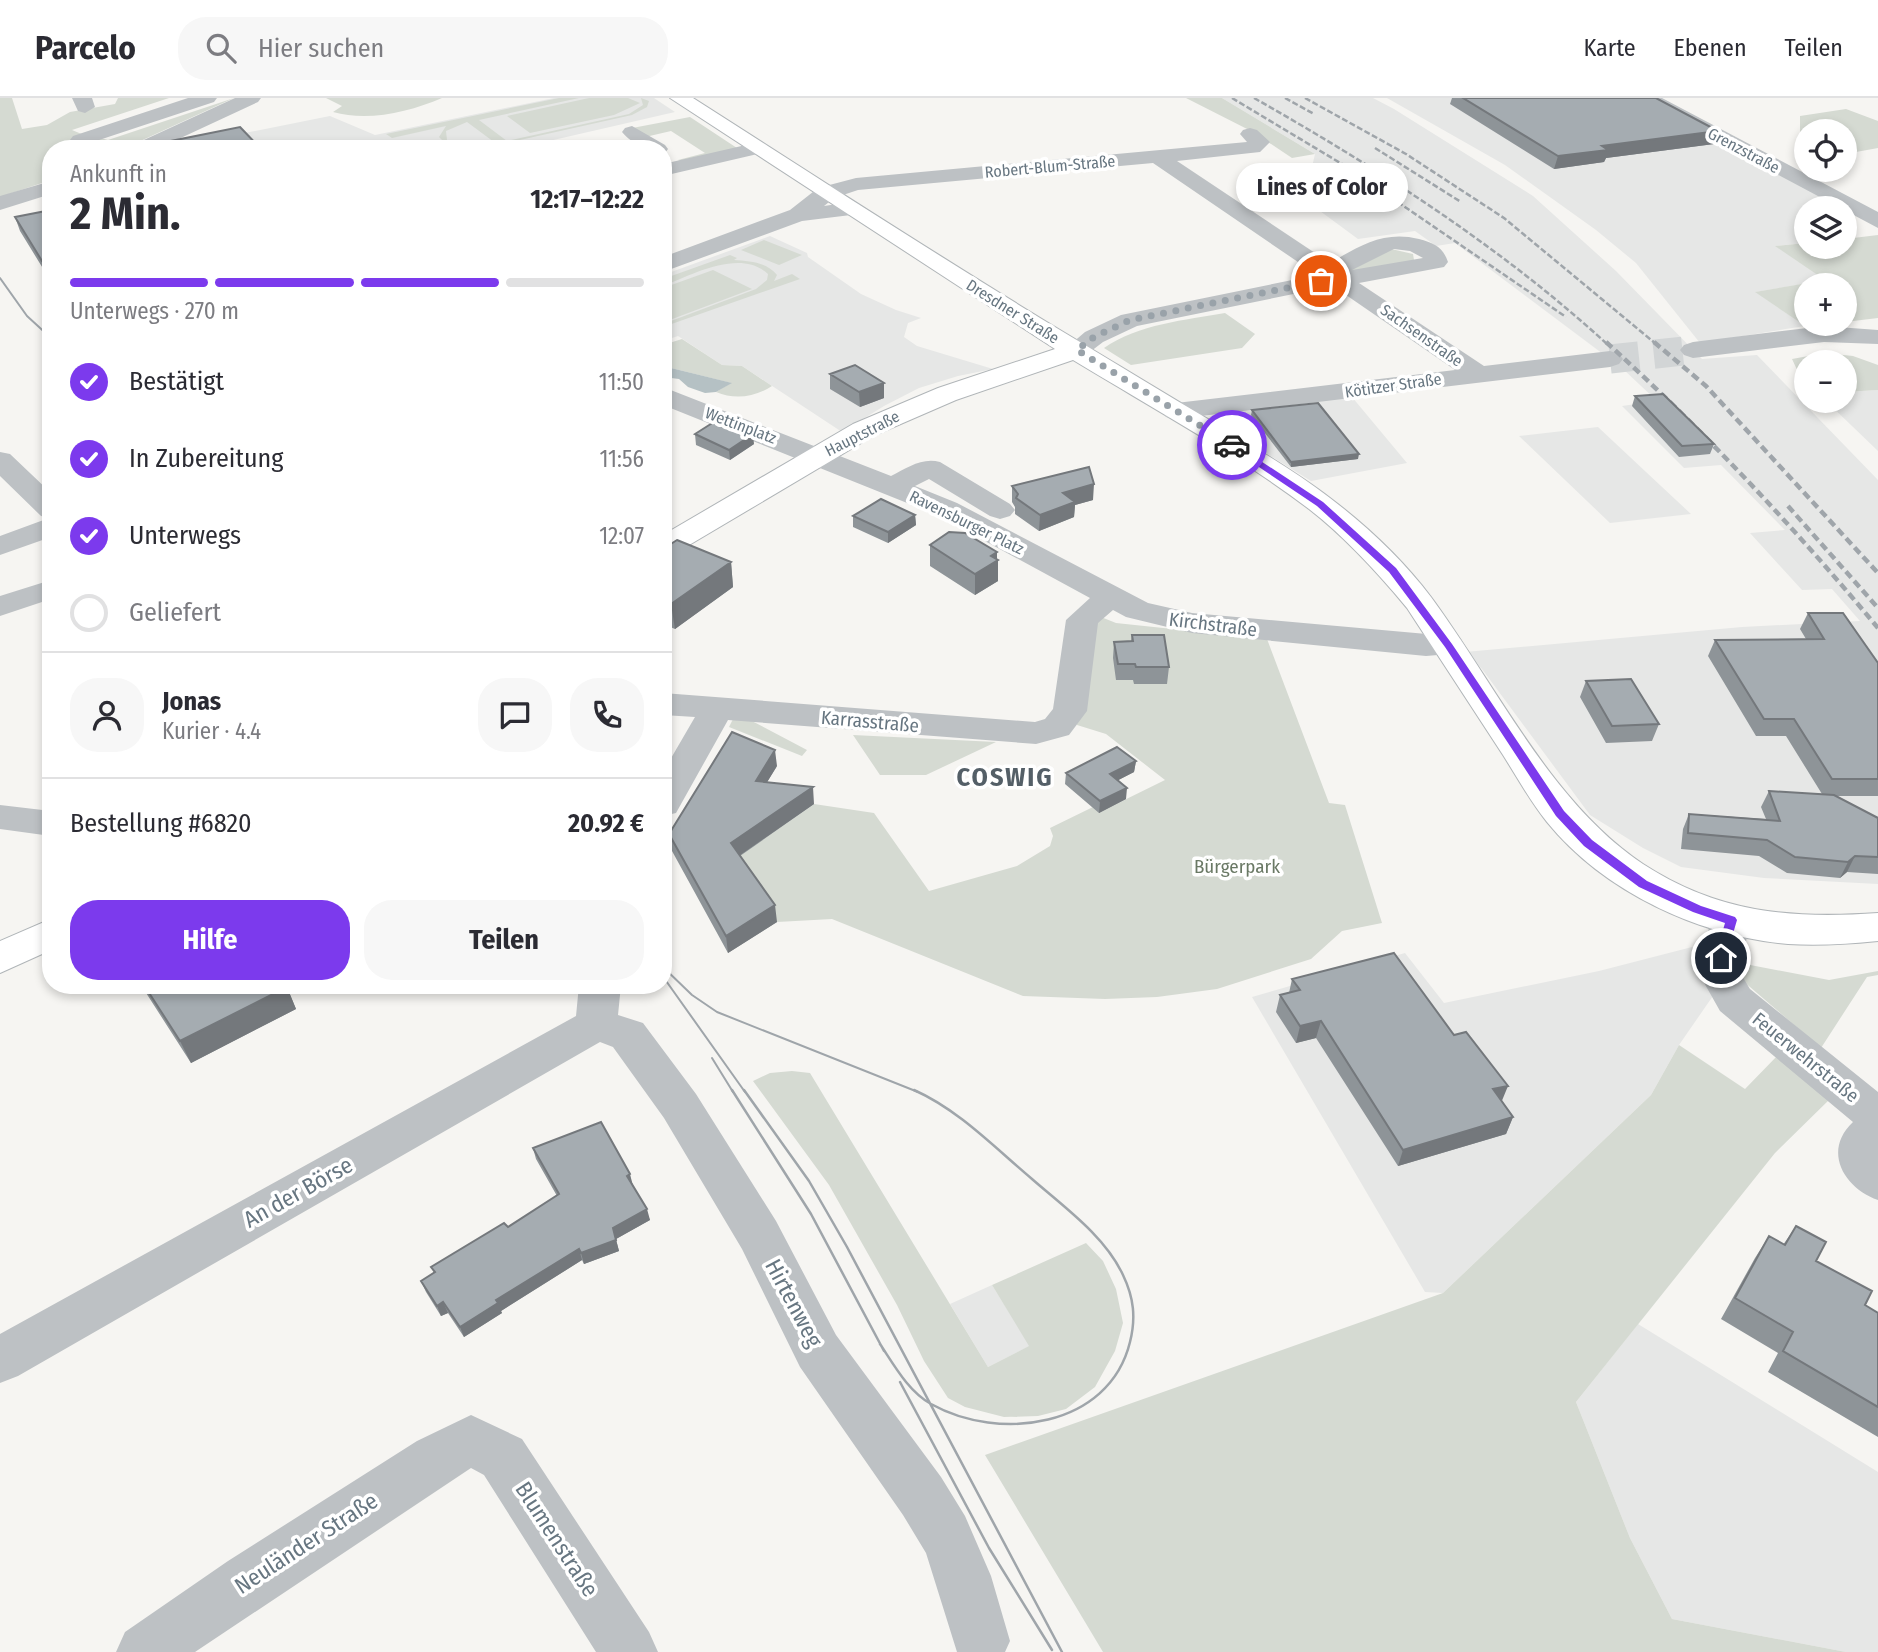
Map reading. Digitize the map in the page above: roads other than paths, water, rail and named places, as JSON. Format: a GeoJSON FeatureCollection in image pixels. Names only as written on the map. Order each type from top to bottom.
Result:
{"type":"FeatureCollection","features":[{"type":"Feature","properties":{"kind":"main road","name":"Dresdner Straße"},"geometry":{"type":"LineString","coordinates":[[680,98],[850,209],[1176,411],[1320,504],[1365,542],[1392,570],[1449,646],[1560,813],[1588,843],[1643,884],[1697,909],[1731,920],[1808,932],[1878,927]]}},
{"type":"Feature","properties":{"kind":"main road","name":"Hauptstraße"},"geometry":{"type":"LineString","coordinates":[[672,543],[863,430],[912,408],[1077,350]]}},
{"type":"Feature","properties":{"kind":"main road"},"geometry":{"type":"LineString","coordinates":[[0,958],[42,937]]}},
{"type":"Feature","properties":{"kind":"street"},"geometry":{"type":"LineString","coordinates":[[80,140],[207,98]]}},
{"type":"Feature","properties":{"kind":"street"},"geometry":{"type":"LineString","coordinates":[[160,140],[251,98]]}},
{"type":"Feature","properties":{"kind":"street","name":"Grenzstraße"},"geometry":{"type":"LineString","coordinates":[[1648,98],[1878,221]]}},
{"type":"Feature","properties":{"kind":"street"},"geometry":{"type":"LineString","coordinates":[[632,132],[645,140]]}},
{"type":"Feature","properties":{"kind":"street","name":"Robert-Blum-Straße"},"geometry":{"type":"LineString","coordinates":[[826,193],[856,184],[1253,148],[1260,142],[1250,134]]}},
{"type":"Feature","properties":{"kind":"street"},"geometry":{"type":"LineString","coordinates":[[672,168],[759,148]]}},
{"type":"Feature","properties":{"kind":"street","name":"Sachsenstraße"},"geometry":{"type":"LineString","coordinates":[[1156,156],[1478,374]]}},
{"type":"Feature","properties":{"kind":"street"},"geometry":{"type":"LineString","coordinates":[[672,157],[686,164]]}},
{"type":"Feature","properties":{"kind":"street"},"geometry":{"type":"LineString","coordinates":[[0,204],[42,190]]}},
{"type":"Feature","properties":{"kind":"street"},"geometry":{"type":"LineString","coordinates":[[798,215],[826,193]]}},
{"type":"Feature","properties":{"kind":"street"},"geometry":{"type":"LineString","coordinates":[[672,262],[798,215],[850,209]]}},
{"type":"Feature","properties":{"kind":"street"},"geometry":{"type":"LineString","coordinates":[[1077,350],[1094,337],[1130,320],[1339,278],[1377,275],[1436,262]]}},
{"type":"Feature","properties":{"kind":"street"},"geometry":{"type":"LineString","coordinates":[[1693,350],[1824,334],[1877,338]]}},
{"type":"Feature","properties":{"kind":"street","name":"Kötitzer Straße"},"geometry":{"type":"LineString","coordinates":[[1176,411],[1610,359]]}},
{"type":"Feature","properties":{"kind":"street","name":"Wettinplatz"},"geometry":{"type":"LineString","coordinates":[[672,399],[818,456]]}},
{"type":"Feature","properties":{"kind":"street","name":"Ravensburger Platz"},"geometry":{"type":"LineString","coordinates":[[818,456],[893,486],[1001,537],[1110,597]]}},
{"type":"Feature","properties":{"kind":"street"},"geometry":{"type":"LineString","coordinates":[[0,460],[42,501]]}},
{"type":"Feature","properties":{"kind":"street"},"geometry":{"type":"LineString","coordinates":[[893,486],[930,468],[1192,623]]}},
{"type":"Feature","properties":{"kind":"street"},"geometry":{"type":"LineString","coordinates":[[0,546],[42,530]]}},
{"type":"Feature","properties":{"kind":"street"},"geometry":{"type":"LineString","coordinates":[[0,606],[42,592]]}},
{"type":"Feature","properties":{"kind":"street","name":"Kirchstraße"},"geometry":{"type":"LineString","coordinates":[[1110,597],[1137,610],[1192,623],[1449,646]]}},
{"type":"Feature","properties":{"kind":"street","name":"Karrasstraße"},"geometry":{"type":"LineString","coordinates":[[672,705],[1037,733],[1056,727],[1070,712],[1082,620],[1110,597]]}},
{"type":"Feature","properties":{"kind":"street"},"geometry":{"type":"LineString","coordinates":[[672,788],[716,710]]}},
{"type":"Feature","properties":{"kind":"street"},"geometry":{"type":"LineString","coordinates":[[0,817],[42,823]]}},
{"type":"Feature","properties":{"kind":"street","name":"Feuerwehrstraße"},"geometry":{"type":"LineString","coordinates":[[1731,920],[1718,972],[1735,1000],[1878,1117]]}},
{"type":"Feature","properties":{"kind":"street","name":"An der Börse"},"geometry":{"type":"LineString","coordinates":[[0,1360],[598,1005]]}},
{"type":"Feature","properties":{"kind":"street","name":"Hirtenweg"},"geometry":{"type":"LineString","coordinates":[[598,1005],[628,1035],[680,1106],[759,1235],[818,1351],[922,1496],[946,1535],[988,1648]]}},
{"type":"Feature","properties":{"kind":"street"},"geometry":{"type":"LineString","coordinates":[[1878,1132],[1867,1136],[1859,1147],[1861,1164],[1878,1181]]}},
{"type":"Feature","properties":{"kind":"street","name":"Neuländer Straße"},"geometry":{"type":"LineString","coordinates":[[145,1652],[248,1581],[413,1474],[471,1440]]}},
{"type":"Feature","properties":{"kind":"street","name":"Blumenstraße"},"geometry":{"type":"LineString","coordinates":[[471,1440],[503,1457],[629,1652]]}},
{"type":"Feature","properties":{"kind":"tunnel"},"geometry":{"type":"LineString","coordinates":[[1610,359],[1693,350]]}},
{"type":"Feature","properties":{"kind":"tram line"},"geometry":{"type":"LineString","coordinates":[[0,278],[27,316],[42,330]]}},
{"type":"Feature","properties":{"kind":"tram line"},"geometry":{"type":"LineString","coordinates":[[672,976],[692,995],[717,1012],[918,1092]]}},
{"type":"Feature","properties":{"kind":"tram line"},"geometry":{"type":"LineString","coordinates":[[672,989],[745,1092]]}},
{"type":"Feature","properties":{"kind":"tram line"},"geometry":{"type":"LineString","coordinates":[[712,1058],[733,1092]]}},
{"type":"Feature","properties":{"kind":"tram line"},"geometry":{"type":"LineString","coordinates":[[732,1090],[811,1214],[882,1347]]}},
{"type":"Feature","properties":{"kind":"tram line"},"geometry":{"type":"LineString","coordinates":[[744,1090],[809,1181],[930,1403]]}},
{"type":"Feature","properties":{"kind":"tram line"},"geometry":{"type":"LineString","coordinates":[[914,1090],[918,1092]]}},
{"type":"Feature","properties":{"kind":"tram line"},"geometry":{"type":"LineString","coordinates":[[918,1092],[976,1130],[1095,1235],[1106,1247],[1123,1275],[1133,1308],[1130,1342],[1118,1371],[1100,1393],[1076,1409],[1048,1420],[1018,1424],[958,1416],[930,1403]]}},
{"type":"Feature","properties":{"kind":"tram line"},"geometry":{"type":"LineString","coordinates":[[882,1347],[908,1385],[930,1403]]}},
{"type":"Feature","properties":{"kind":"tram line"},"geometry":{"type":"LineString","coordinates":[[882,1347],[884,1351]]}},
{"type":"Feature","properties":{"kind":"tram line"},"geometry":{"type":"LineString","coordinates":[[900,1382],[989,1548],[1052,1650]]}},
{"type":"Feature","properties":{"kind":"tram line"},"geometry":{"type":"LineString","coordinates":[[930,1403],[1062,1652]]}},
{"type":"Feature","properties":{"kind":"railway"},"geometry":{"type":"LineString","coordinates":[[1232,98],[1342,164],[1566,317]]}},
{"type":"Feature","properties":{"kind":"railway"},"geometry":{"type":"LineString","coordinates":[[1254,98],[1438,211],[1567,308],[1607,344]]}},
{"type":"Feature","properties":{"kind":"railway"},"geometry":{"type":"LineString","coordinates":[[1285,98],[1314,114]]}},
{"type":"Feature","properties":{"kind":"railway"},"geometry":{"type":"LineString","coordinates":[[1305,98],[1406,154],[1504,218],[1656,344]]}},
{"type":"Feature","properties":{"kind":"railway"},"geometry":{"type":"LineString","coordinates":[[1375,148],[1461,202]]}},
{"type":"Feature","properties":{"kind":"railway"},"geometry":{"type":"LineString","coordinates":[[1606,342],[1747,480],[1878,628]]}},
{"type":"Feature","properties":{"kind":"railway"},"geometry":{"type":"LineString","coordinates":[[1654,342],[1706,386],[1878,573]]}},
{"type":"Feature","properties":{"kind":"railway"},"geometry":{"type":"LineString","coordinates":[[1788,506],[1878,608]]}},
{"type":"Feature","properties":{"kind":"place","name":"Lines of Color"},"geometry":{"type":"Point","coordinates":[1321,281]}},
{"type":"Feature","properties":{"kind":"district","name":"COSWIG"},"geometry":{"type":"Point","coordinates":[1005,777]}},
{"type":"Feature","properties":{"kind":"park label","name":"Bürgerpark"},"geometry":{"type":"Point","coordinates":[1237,866]}}]}
